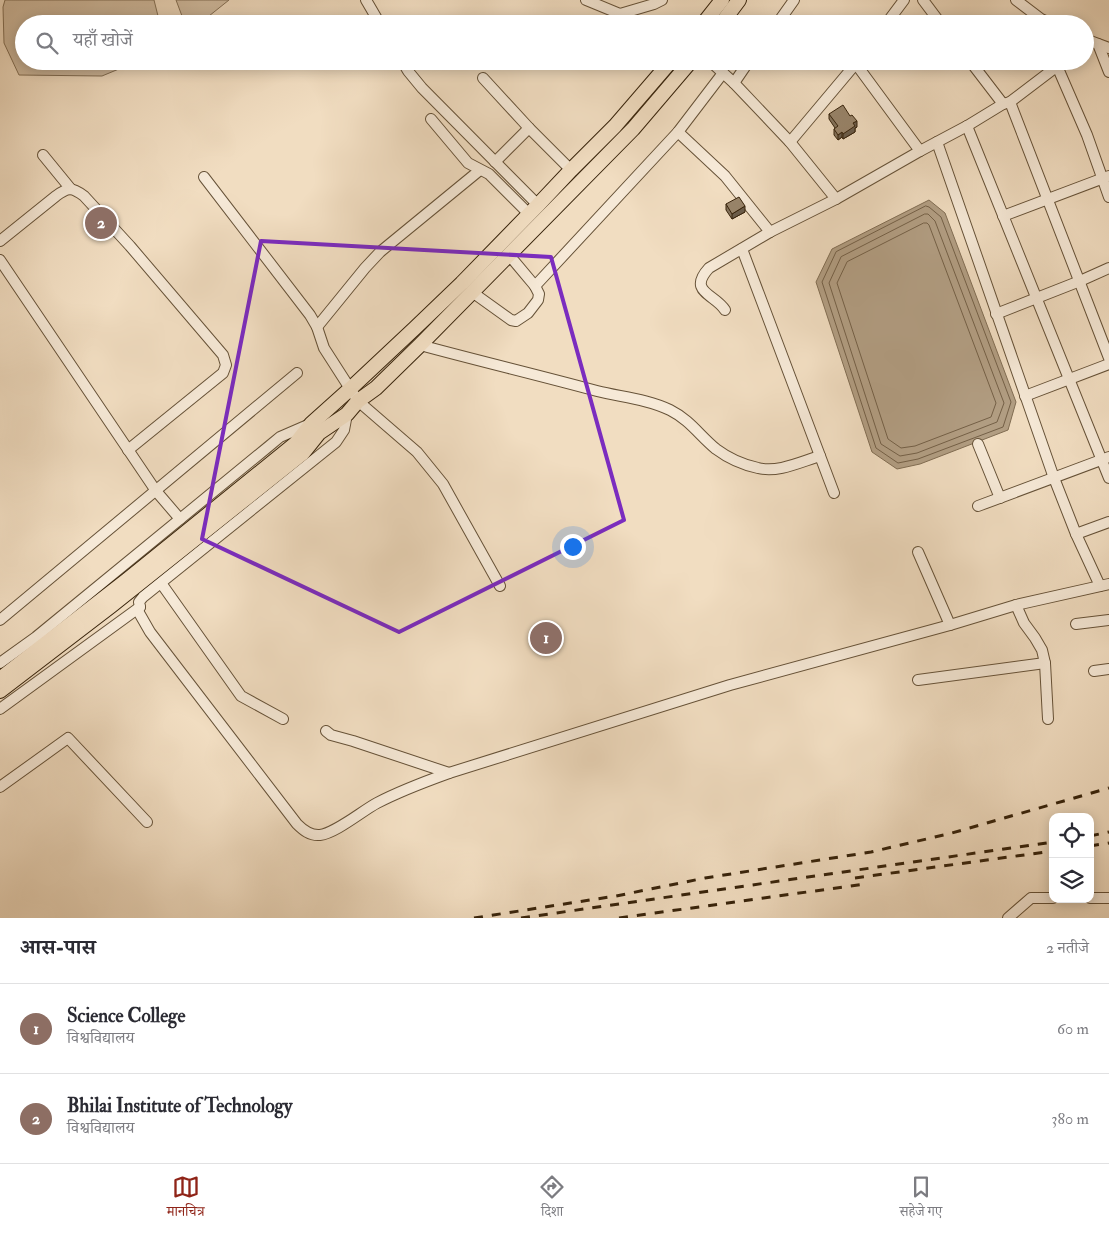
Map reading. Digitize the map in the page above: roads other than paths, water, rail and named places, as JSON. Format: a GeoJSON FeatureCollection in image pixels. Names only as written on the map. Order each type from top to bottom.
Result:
{"type":"FeatureCollection","features":[{"type":"Feature","properties":{"kind":"main road"},"geometry":{"type":"LineString","coordinates":[[710,15],[722,0]]}},
{"type":"Feature","properties":{"kind":"main road"},"geometry":{"type":"LineString","coordinates":[[728,15],[739,0]]}},
{"type":"Feature","properties":{"kind":"main road"},"geometry":{"type":"LineString","coordinates":[[0,691],[110,606],[299,449],[311,424],[462,283],[615,126],[663,70]]}},
{"type":"Feature","properties":{"kind":"main road"},"geometry":{"type":"LineString","coordinates":[[0,678],[347,414],[358,401],[376,388],[633,129],[684,70]]}},
{"type":"Feature","properties":{"kind":"street"},"geometry":{"type":"LineString","coordinates":[[366,0],[375,15]]}},
{"type":"Feature","properties":{"kind":"street"},"geometry":{"type":"LineString","coordinates":[[586,0],[620,14],[662,0]]}},
{"type":"Feature","properties":{"kind":"street"},"geometry":{"type":"LineString","coordinates":[[783,15],[794,0]]}},
{"type":"Feature","properties":{"kind":"street"},"geometry":{"type":"LineString","coordinates":[[893,15],[904,0]]}},
{"type":"Feature","properties":{"kind":"street"},"geometry":{"type":"LineString","coordinates":[[923,0],[934,15]]}},
{"type":"Feature","properties":{"kind":"street"},"geometry":{"type":"LineString","coordinates":[[1016,0],[1028,4],[1038,15]]}},
{"type":"Feature","properties":{"kind":"street"},"geometry":{"type":"LineString","coordinates":[[1094,44],[1109,48]]}},
{"type":"Feature","properties":{"kind":"street"},"geometry":{"type":"LineString","coordinates":[[1094,49],[1109,72]]}},
{"type":"Feature","properties":{"kind":"street"},"geometry":{"type":"LineString","coordinates":[[407,70],[422,88],[495,162],[534,210]]}},
{"type":"Feature","properties":{"kind":"street"},"geometry":{"type":"LineString","coordinates":[[719,70],[734,83],[790,142],[836,198]]}},
{"type":"Feature","properties":{"kind":"street"},"geometry":{"type":"LineString","coordinates":[[734,83],[743,70]]}},
{"type":"Feature","properties":{"kind":"street"},"geometry":{"type":"LineString","coordinates":[[790,142],[850,70]]}},
{"type":"Feature","properties":{"kind":"street"},"geometry":{"type":"LineString","coordinates":[[863,70],[920,151]]}},
{"type":"Feature","properties":{"kind":"street"},"geometry":{"type":"LineString","coordinates":[[978,70],[1006,103],[1048,199],[1109,358]]}},
{"type":"Feature","properties":{"kind":"street"},"geometry":{"type":"LineString","coordinates":[[725,310],[722,305],[708,296],[702,287],[700,279],[709,268],[770,232],[967,126],[1006,103],[1052,70]]}},
{"type":"Feature","properties":{"kind":"street"},"geometry":{"type":"LineString","coordinates":[[1062,70],[1087,135],[1106,177],[1109,197]]}},
{"type":"Feature","properties":{"kind":"street"},"geometry":{"type":"LineString","coordinates":[[535,286],[678,132],[723,74]]}},
{"type":"Feature","properties":{"kind":"street"},"geometry":{"type":"LineString","coordinates":[[483,78],[571,170]]}},
{"type":"Feature","properties":{"kind":"street"},"geometry":{"type":"LineString","coordinates":[[431,119],[468,163],[489,174],[534,210]]}},
{"type":"Feature","properties":{"kind":"street"},"geometry":{"type":"LineString","coordinates":[[967,126],[1069,379],[1105,459],[1109,478]]}},
{"type":"Feature","properties":{"kind":"street"},"geometry":{"type":"LineString","coordinates":[[495,162],[529,128]]}},
{"type":"Feature","properties":{"kind":"street"},"geometry":{"type":"LineString","coordinates":[[678,132],[725,176],[770,232]]}},
{"type":"Feature","properties":{"kind":"street"},"geometry":{"type":"LineString","coordinates":[[347,414],[344,430],[336,442],[143,597],[139,602],[140,607],[138,611],[150,632],[297,824],[305,832],[313,835],[330,832],[398,793],[448,773],[730,685],[1016,605],[1105,585],[1076,534],[1054,478],[937,142]]}},
{"type":"Feature","properties":{"kind":"street"},"geometry":{"type":"LineString","coordinates":[[43,155],[70,188],[84,196],[130,246],[223,355],[226,361],[222,373],[128,450]]}},
{"type":"Feature","properties":{"kind":"street"},"geometry":{"type":"LineString","coordinates":[[317,326],[380,252],[480,170]]}},
{"type":"Feature","properties":{"kind":"street"},"geometry":{"type":"LineString","coordinates":[[204,177],[310,315],[317,326],[324,348],[358,401],[417,452],[439,478],[500,586]]}},
{"type":"Feature","properties":{"kind":"street"},"geometry":{"type":"LineString","coordinates":[[1003,216],[1106,177]]}},
{"type":"Feature","properties":{"kind":"street"},"geometry":{"type":"LineString","coordinates":[[0,241],[56,196],[70,188]]}},
{"type":"Feature","properties":{"kind":"street"},"geometry":{"type":"LineString","coordinates":[[742,249],[834,493]]}},
{"type":"Feature","properties":{"kind":"street"},"geometry":{"type":"LineString","coordinates":[[472,292],[511,320],[516,321],[528,313],[538,300],[539,294],[535,286],[509,255]]}},
{"type":"Feature","properties":{"kind":"street"},"geometry":{"type":"LineString","coordinates":[[0,260],[156,491],[180,519]]}},
{"type":"Feature","properties":{"kind":"street"},"geometry":{"type":"LineString","coordinates":[[996,314],[1109,268]]}},
{"type":"Feature","properties":{"kind":"street"},"geometry":{"type":"LineString","coordinates":[[420,344],[509,369],[644,401],[670,410],[689,422],[716,449],[733,459],[757,468],[772,470],[820,456]]}},
{"type":"Feature","properties":{"kind":"street"},"geometry":{"type":"LineString","coordinates":[[1025,396],[1109,364]]}},
{"type":"Feature","properties":{"kind":"street"},"geometry":{"type":"LineString","coordinates":[[0,620],[297,373]]}},
{"type":"Feature","properties":{"kind":"street"},"geometry":{"type":"LineString","coordinates":[[0,664],[280,437],[311,424]]}},
{"type":"Feature","properties":{"kind":"street"},"geometry":{"type":"LineString","coordinates":[[978,444],[1000,498]]}},
{"type":"Feature","properties":{"kind":"street"},"geometry":{"type":"LineString","coordinates":[[978,506],[1105,459]]}},
{"type":"Feature","properties":{"kind":"street"},"geometry":{"type":"LineString","coordinates":[[1076,534],[1109,522]]}},
{"type":"Feature","properties":{"kind":"street"},"geometry":{"type":"LineString","coordinates":[[918,552],[950,625]]}},
{"type":"Feature","properties":{"kind":"street"},"geometry":{"type":"LineString","coordinates":[[161,583],[241,696],[283,719]]}},
{"type":"Feature","properties":{"kind":"street"},"geometry":{"type":"LineString","coordinates":[[1016,605],[1024,623],[1042,650],[1045,662],[1048,719]]}},
{"type":"Feature","properties":{"kind":"street"},"geometry":{"type":"LineString","coordinates":[[0,709],[140,607]]}},
{"type":"Feature","properties":{"kind":"street"},"geometry":{"type":"LineString","coordinates":[[1076,624],[1109,620]]}},
{"type":"Feature","properties":{"kind":"street"},"geometry":{"type":"LineString","coordinates":[[918,680],[1045,662]]}},
{"type":"Feature","properties":{"kind":"street"},"geometry":{"type":"LineString","coordinates":[[1094,671],[1109,669]]}},
{"type":"Feature","properties":{"kind":"street"},"geometry":{"type":"LineString","coordinates":[[326,731],[331,735],[353,740],[448,773]]}},
{"type":"Feature","properties":{"kind":"street"},"geometry":{"type":"LineString","coordinates":[[0,787],[68,738],[147,822]]}},
{"type":"Feature","properties":{"kind":"street"},"geometry":{"type":"LineString","coordinates":[[1008,918],[1031,898],[1049,898]]}},
{"type":"Feature","properties":{"kind":"street"},"geometry":{"type":"LineString","coordinates":[[1094,898],[1109,898]]}},
{"type":"Feature","properties":{"kind":"water"},"geometry":{"type":"Polygon","coordinates":[[[929,200],[945,213],[1016,402],[1008,430],[920,464],[897,469],[872,452],[816,282],[832,249],[929,200]]]}},
{"type":"Feature","properties":{"kind":"railway"},"geometry":{"type":"LineString","coordinates":[[474,918],[616,896],[705,878],[871,852],[952,833],[1109,788]]}},
{"type":"Feature","properties":{"kind":"railway"},"geometry":{"type":"LineString","coordinates":[[1094,835],[1109,832]]}},
{"type":"Feature","properties":{"kind":"railway"},"geometry":{"type":"LineString","coordinates":[[521,918],[1049,843]]}},
{"type":"Feature","properties":{"kind":"railway"},"geometry":{"type":"LineString","coordinates":[[1094,845],[1109,843]]}},
{"type":"Feature","properties":{"kind":"railway"},"geometry":{"type":"LineString","coordinates":[[855,878],[1049,852]]}},
{"type":"Feature","properties":{"kind":"railway"},"geometry":{"type":"LineString","coordinates":[[619,918],[865,884]]}},
{"type":"Feature","properties":{"kind":"place","name":"Bhilai Institute of Technology"},"geometry":{"type":"Point","coordinates":[101,223]}},
{"type":"Feature","properties":{"kind":"place","name":"Science College"},"geometry":{"type":"Point","coordinates":[546,638]}}]}
